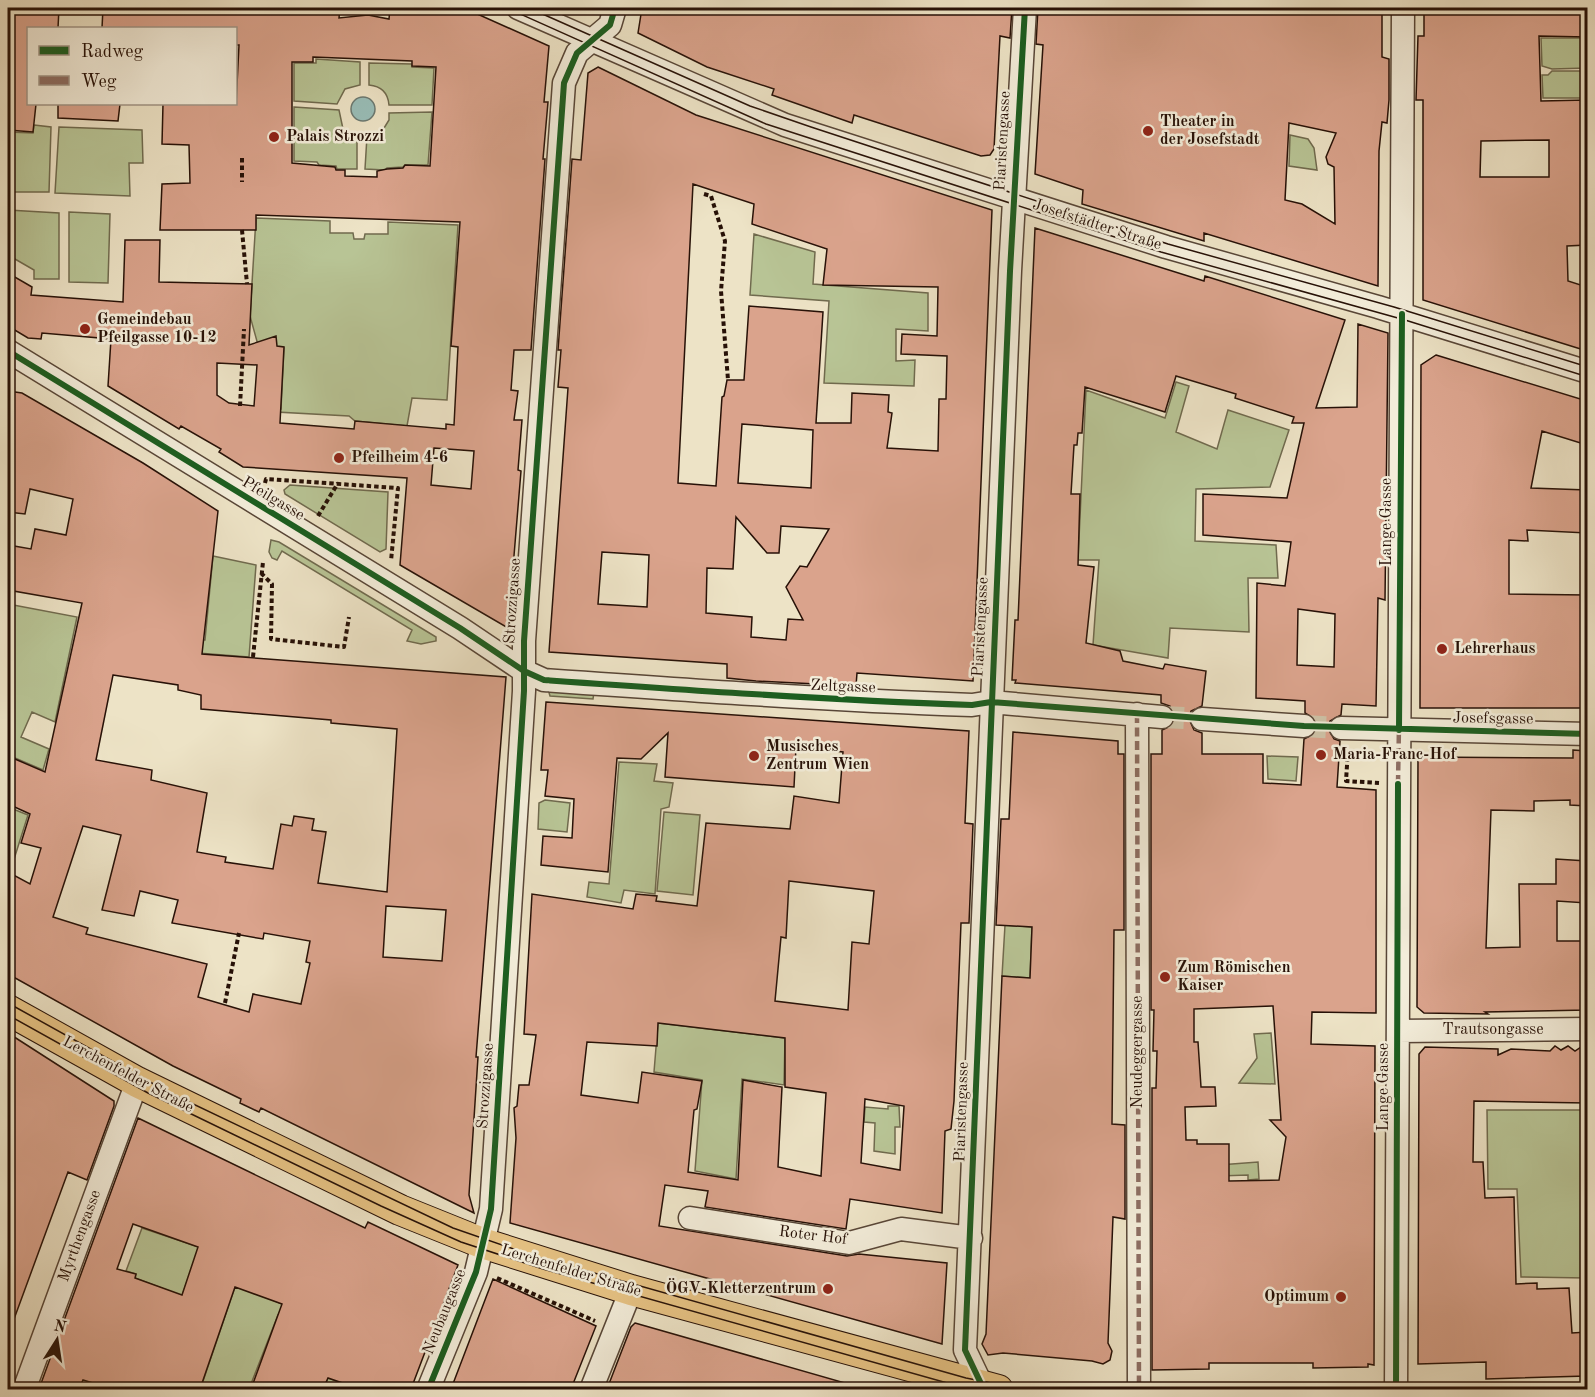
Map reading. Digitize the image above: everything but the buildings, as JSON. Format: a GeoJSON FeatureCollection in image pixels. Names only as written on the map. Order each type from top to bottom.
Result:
{"type":"FeatureCollection","features":[{"type":"Feature","properties":{"kind":"main road","name":"Lerchenfelder Straße"},"geometry":{"type":"LineString","coordinates":[[8,1010],[137,1082],[400,1210],[482,1244],[631,1290],[988,1389]]}},
{"type":"Feature","properties":{"kind":"street","name":"Josefstädter Straße"},"geometry":{"type":"LineString","coordinates":[[519,8],[785,125],[1166,248],[1402,315],[1587,372]]}},
{"type":"Feature","properties":{"kind":"street","name":"Strozzigasse"},"geometry":{"type":"LineString","coordinates":[[482,1244],[491,1209],[524,641],[564,83],[577,53],[610,25],[615,8]]}},
{"type":"Feature","properties":{"kind":"street","name":"Piaristengasse"},"geometry":{"type":"LineString","coordinates":[[988,1389],[965,1350],[1013,198],[1025,8]]}},
{"type":"Feature","properties":{"kind":"street","name":"Lange Gasse"},"geometry":{"type":"LineString","coordinates":[[1396,1389],[1403,8]]}},
{"type":"Feature","properties":{"kind":"street","name":"Pfeilgasse"},"geometry":{"type":"LineString","coordinates":[[8,351],[264,510],[460,628],[524,671]]}},
{"type":"Feature","properties":{"kind":"street","name":"Zeltgasse"},"geometry":{"type":"LineString","coordinates":[[524,671],[544,680],[752,693],[800,699],[972,705],[991,702],[1162,717]]}},
{"type":"Feature","properties":{"kind":"street","name":"Neudeggergasse"},"geometry":{"type":"LineString","coordinates":[[1137,714],[1139,1389]]}},
{"type":"Feature","properties":{"kind":"street"},"geometry":{"type":"LineString","coordinates":[[1202,719],[1304,726]]}},
{"type":"Feature","properties":{"kind":"street","name":"Josefsgasse"},"geometry":{"type":"LineString","coordinates":[[1345,728],[1587,734]]}},
{"type":"Feature","properties":{"kind":"street","name":"Trautsongasse"},"geometry":{"type":"LineString","coordinates":[[1398,1031],[1587,1029]]}},
{"type":"Feature","properties":{"kind":"street","name":"Myrthengasse"},"geometry":{"type":"LineString","coordinates":[[24,1389],[137,1082]]}},
{"type":"Feature","properties":{"kind":"street","name":"Roter Hof"},"geometry":{"type":"LineString","coordinates":[[690,1218],[849,1243],[901,1229],[971,1238]]}},
{"type":"Feature","properties":{"kind":"street","name":"Neubaugasse"},"geometry":{"type":"LineString","coordinates":[[428,1389],[476,1272],[482,1244]]}},
{"type":"Feature","properties":{"kind":"street"},"geometry":{"type":"LineString","coordinates":[[591,1389],[631,1290]]}},
{"type":"Feature","properties":{"kind":"path"},"geometry":{"type":"LineString","coordinates":[[242,158],[242,182]]}},
{"type":"Feature","properties":{"kind":"path"},"geometry":{"type":"LineString","coordinates":[[704,194],[711,196],[725,241],[721,291],[728,380]]}},
{"type":"Feature","properties":{"kind":"path"},"geometry":{"type":"LineString","coordinates":[[242,231],[247,284]]}},
{"type":"Feature","properties":{"kind":"path"},"geometry":{"type":"LineString","coordinates":[[240,406],[244,329]]}},
{"type":"Feature","properties":{"kind":"path"},"geometry":{"type":"LineString","coordinates":[[264,510],[266,479],[398,488],[393,558],[381,580]]}},
{"type":"Feature","properties":{"kind":"path"},"geometry":{"type":"LineString","coordinates":[[318,517],[338,483]]}},
{"type":"Feature","properties":{"kind":"path"},"geometry":{"type":"LineString","coordinates":[[253,657],[262,562]]}},
{"type":"Feature","properties":{"kind":"path"},"geometry":{"type":"LineString","coordinates":[[261,573],[272,584],[271,639],[344,647],[349,617]]}},
{"type":"Feature","properties":{"kind":"path"},"geometry":{"type":"LineString","coordinates":[[1345,728],[1346,781],[1398,784]]}},
{"type":"Feature","properties":{"kind":"path"},"geometry":{"type":"LineString","coordinates":[[225,1003],[239,933]]}},
{"type":"Feature","properties":{"kind":"path"},"geometry":{"type":"LineString","coordinates":[[497,1278],[601,1323],[598,1328]]}},
{"type":"Feature","properties":{"kind":"green space"},"geometry":{"type":"Polygon","coordinates":[[[1541,38],[1587,38],[1587,68],[1552,69],[1542,66],[1541,38]]]}},
{"type":"Feature","properties":{"kind":"green space"},"geometry":{"type":"Polygon","coordinates":[[[316,59],[360,62],[360,85],[345,89],[337,104],[294,101],[294,63],[316,63],[316,59]]]}},
{"type":"Feature","properties":{"kind":"green space"},"geometry":{"type":"Polygon","coordinates":[[[369,63],[412,64],[412,67],[434,68],[432,105],[389,105],[383,91],[369,85],[369,63]]]}},
{"type":"Feature","properties":{"kind":"green space"},"geometry":{"type":"Polygon","coordinates":[[[1552,71],[1587,71],[1587,98],[1543,98],[1542,75],[1548,75],[1552,71]]]}},
{"type":"Feature","properties":{"kind":"green space"},"geometry":{"type":"Polygon","coordinates":[[[294,107],[339,110],[343,129],[357,136],[357,169],[337,169],[336,166],[319,165],[317,162],[294,161],[294,107]]]}},
{"type":"Feature","properties":{"kind":"green space"},"geometry":{"type":"Polygon","coordinates":[[[432,112],[428,165],[405,165],[385,170],[365,169],[367,136],[381,133],[389,120],[389,113],[432,112]]]}},
{"type":"Feature","properties":{"kind":"green space"},"geometry":{"type":"Polygon","coordinates":[[[34,125],[51,127],[49,192],[8,192],[8,132],[33,133],[34,125]]]}},
{"type":"Feature","properties":{"kind":"green space"},"geometry":{"type":"Polygon","coordinates":[[[59,127],[142,130],[143,163],[129,163],[130,196],[55,193],[59,127]]]}},
{"type":"Feature","properties":{"kind":"green space"},"geometry":{"type":"Polygon","coordinates":[[[1290,135],[1308,139],[1314,148],[1317,170],[1289,166],[1290,135]]]}},
{"type":"Feature","properties":{"kind":"green space"},"geometry":{"type":"Polygon","coordinates":[[[8,210],[59,213],[59,279],[34,279],[34,270],[8,255],[8,210]]]}},
{"type":"Feature","properties":{"kind":"green space"},"geometry":{"type":"Polygon","coordinates":[[[69,212],[110,214],[108,283],[69,282],[69,212]]]}},
{"type":"Feature","properties":{"kind":"green space"},"geometry":{"type":"Polygon","coordinates":[[[256,218],[330,221],[330,233],[353,233],[354,239],[364,239],[365,234],[388,234],[388,222],[458,225],[447,400],[412,398],[407,426],[355,421],[349,416],[277,412],[281,409],[284,348],[258,345],[250,316],[256,218]]]}},
{"type":"Feature","properties":{"kind":"green space"},"geometry":{"type":"Polygon","coordinates":[[[754,234],[815,252],[813,284],[928,293],[928,331],[896,329],[896,361],[915,360],[914,386],[824,383],[829,301],[750,295],[754,234]]]}},
{"type":"Feature","properties":{"kind":"green space"},"geometry":{"type":"Polygon","coordinates":[[[1176,382],[1189,386],[1176,432],[1217,449],[1228,410],[1289,430],[1270,487],[1196,489],[1195,541],[1276,545],[1278,578],[1248,578],[1249,632],[1170,628],[1168,658],[1093,645],[1099,560],[1078,560],[1086,390],[1165,418],[1176,382]]]}},
{"type":"Feature","properties":{"kind":"green space"},"geometry":{"type":"Polygon","coordinates":[[[290,485],[388,492],[386,549],[380,552],[285,494],[284,490],[290,485]]]}},
{"type":"Feature","properties":{"kind":"green space"},"geometry":{"type":"Polygon","coordinates":[[[271,540],[279,542],[436,637],[436,641],[421,644],[407,641],[412,630],[282,551],[277,560],[272,558],[269,552],[271,540]]]}},
{"type":"Feature","properties":{"kind":"green space"},"geometry":{"type":"Polygon","coordinates":[[[213,556],[256,565],[249,657],[198,653],[200,640],[205,640],[213,556]]]}},
{"type":"Feature","properties":{"kind":"green space"},"geometry":{"type":"Polygon","coordinates":[[[8,604],[77,617],[55,722],[32,712],[21,737],[49,749],[43,770],[8,755],[8,604]]]}},
{"type":"Feature","properties":{"kind":"green space"},"geometry":{"type":"Polygon","coordinates":[[[548,689],[594,692],[593,699],[550,696],[548,689]]]}},
{"type":"Feature","properties":{"kind":"green space"},"geometry":{"type":"Polygon","coordinates":[[[1267,756],[1298,757],[1296,781],[1268,779],[1267,756]]]}},
{"type":"Feature","properties":{"kind":"green space"},"geometry":{"type":"Polygon","coordinates":[[[619,762],[657,764],[654,781],[673,783],[669,807],[661,809],[655,894],[624,890],[621,903],[587,897],[589,882],[609,884],[619,762]]]}},
{"type":"Feature","properties":{"kind":"green space"},"geometry":{"type":"Polygon","coordinates":[[[545,800],[570,803],[567,832],[538,829],[539,803],[545,800]]]}},
{"type":"Feature","properties":{"kind":"green space"},"geometry":{"type":"Polygon","coordinates":[[[8,807],[28,815],[10,872],[8,871],[8,807]]]}},
{"type":"Feature","properties":{"kind":"green space"},"geometry":{"type":"Polygon","coordinates":[[[664,812],[700,815],[693,895],[657,891],[664,812]]]}},
{"type":"Feature","properties":{"kind":"green space"},"geometry":{"type":"Polygon","coordinates":[[[1005,925],[1032,927],[1030,978],[1002,976],[1005,925]]]}},
{"type":"Feature","properties":{"kind":"green space"},"geometry":{"type":"Polygon","coordinates":[[[658,1023],[785,1038],[784,1085],[742,1079],[736,1179],[695,1171],[702,1080],[654,1072],[658,1023]]]}},
{"type":"Feature","properties":{"kind":"green space"},"geometry":{"type":"Polygon","coordinates":[[[1271,1033],[1275,1084],[1239,1083],[1257,1058],[1254,1034],[1271,1033]]]}},
{"type":"Feature","properties":{"kind":"green space"},"geometry":{"type":"Polygon","coordinates":[[[888,1106],[899,1106],[900,1127],[895,1127],[895,1154],[874,1151],[875,1123],[864,1122],[865,1107],[888,1109],[888,1106]]]}},
{"type":"Feature","properties":{"kind":"green space"},"geometry":{"type":"Polygon","coordinates":[[[1487,1110],[1587,1110],[1587,1278],[1521,1277],[1517,1189],[1488,1189],[1487,1110]]]}},
{"type":"Feature","properties":{"kind":"green space"},"geometry":{"type":"Polygon","coordinates":[[[1258,1162],[1259,1179],[1248,1180],[1248,1175],[1219,1176],[1219,1165],[1258,1162]]]}},
{"type":"Feature","properties":{"kind":"green space"},"geometry":{"type":"Polygon","coordinates":[[[142,1228],[199,1247],[182,1296],[135,1278],[136,1274],[126,1271],[142,1228]]]}},
{"type":"Feature","properties":{"kind":"green space"},"geometry":{"type":"Polygon","coordinates":[[[236,1284],[282,1304],[296,1321],[278,1315],[249,1389],[200,1390],[236,1284]]]}},
{"type":"Feature","properties":{"kind":"green space"},"geometry":{"type":"Polygon","coordinates":[[[328,1378],[356,1388],[356,1390],[323,1390],[328,1378]]]}},
{"type":"Feature","properties":{"kind":"water"},"geometry":{"type":"Polygon","coordinates":[[[363,97],[372,100],[375,109],[372,118],[363,121],[354,118],[351,109],[354,100],[363,97]]]}},
{"type":"Feature","properties":{"kind":"tunnel"},"geometry":{"type":"LineString","coordinates":[[1162,717],[1202,719]]}},
{"type":"Feature","properties":{"kind":"tunnel"},"geometry":{"type":"LineString","coordinates":[[1304,726],[1341,728]]}},
{"type":"Feature","properties":{"kind":"tram line"},"geometry":{"type":"LineString","coordinates":[[507,8],[766,124],[1161,252],[1405,320],[1588,377]]}},
{"type":"Feature","properties":{"kind":"tram line"},"geometry":{"type":"LineString","coordinates":[[529,8],[750,106],[811,127],[1168,244],[1394,307],[1588,367]]}},
{"type":"Feature","properties":{"kind":"tram line"},"geometry":{"type":"LineString","coordinates":[[8,1003],[168,1092],[453,1228],[534,1256],[966,1378],[1027,1390]]}},
{"type":"Feature","properties":{"kind":"tram line"},"geometry":{"type":"LineString","coordinates":[[8,1015],[148,1093],[381,1206],[461,1242],[543,1269],[972,1390]]}},
{"type":"Feature","properties":{"kind":"marked path"},"geometry":{"type":"LineString","coordinates":[[1137,714],[1139,1390]]}},
{"type":"Feature","properties":{"kind":"marked path"},"geometry":{"type":"LineString","coordinates":[[1398,784],[1399,725]]}},
{"type":"Feature","properties":{"kind":"cycle path"},"geometry":{"type":"LineString","coordinates":[[428,1390],[476,1272],[491,1209],[524,691],[524,641],[564,83],[577,53],[610,25],[615,8]]}},
{"type":"Feature","properties":{"kind":"cycle path"},"geometry":{"type":"LineString","coordinates":[[984,1390],[965,1350],[1010,271],[1025,8]]}},
{"type":"Feature","properties":{"kind":"cycle path"},"geometry":{"type":"LineString","coordinates":[[1399,730],[1402,314]]}},
{"type":"Feature","properties":{"kind":"cycle path"},"geometry":{"type":"LineString","coordinates":[[8,351],[460,628],[524,671],[544,680],[865,700],[972,705],[991,702],[1304,726],[1588,734]]}},
{"type":"Feature","properties":{"kind":"cycle path"},"geometry":{"type":"LineString","coordinates":[[1396,1390],[1398,784]]}},
{"type":"Feature","properties":{"kind":"place","name":"Theater in der Josefstadt"},"geometry":{"type":"Point","coordinates":[1148,131]}},
{"type":"Feature","properties":{"kind":"place","name":"Palais Strozzi"},"geometry":{"type":"Point","coordinates":[274,137]}},
{"type":"Feature","properties":{"kind":"place","name":"Gemeindebau Pfeilgasse 10-12"},"geometry":{"type":"Point","coordinates":[85,329]}},
{"type":"Feature","properties":{"kind":"place","name":"Pfeilheim 4-6"},"geometry":{"type":"Point","coordinates":[339,458]}},
{"type":"Feature","properties":{"kind":"place","name":"Lehrerhaus"},"geometry":{"type":"Point","coordinates":[1442,649]}},
{"type":"Feature","properties":{"kind":"place","name":"Maria-Franc-Hof"},"geometry":{"type":"Point","coordinates":[1321,755]}},
{"type":"Feature","properties":{"kind":"place","name":"Musisches Zentrum Wien"},"geometry":{"type":"Point","coordinates":[754,756]}},
{"type":"Feature","properties":{"kind":"place","name":"Zum Römischen Kaiser"},"geometry":{"type":"Point","coordinates":[1165,977]}},
{"type":"Feature","properties":{"kind":"place","name":"ÖGV-Kletterzentrum"},"geometry":{"type":"Point","coordinates":[828,1289]}},
{"type":"Feature","properties":{"kind":"place","name":"Optimum"},"geometry":{"type":"Point","coordinates":[1341,1297]}}]}
